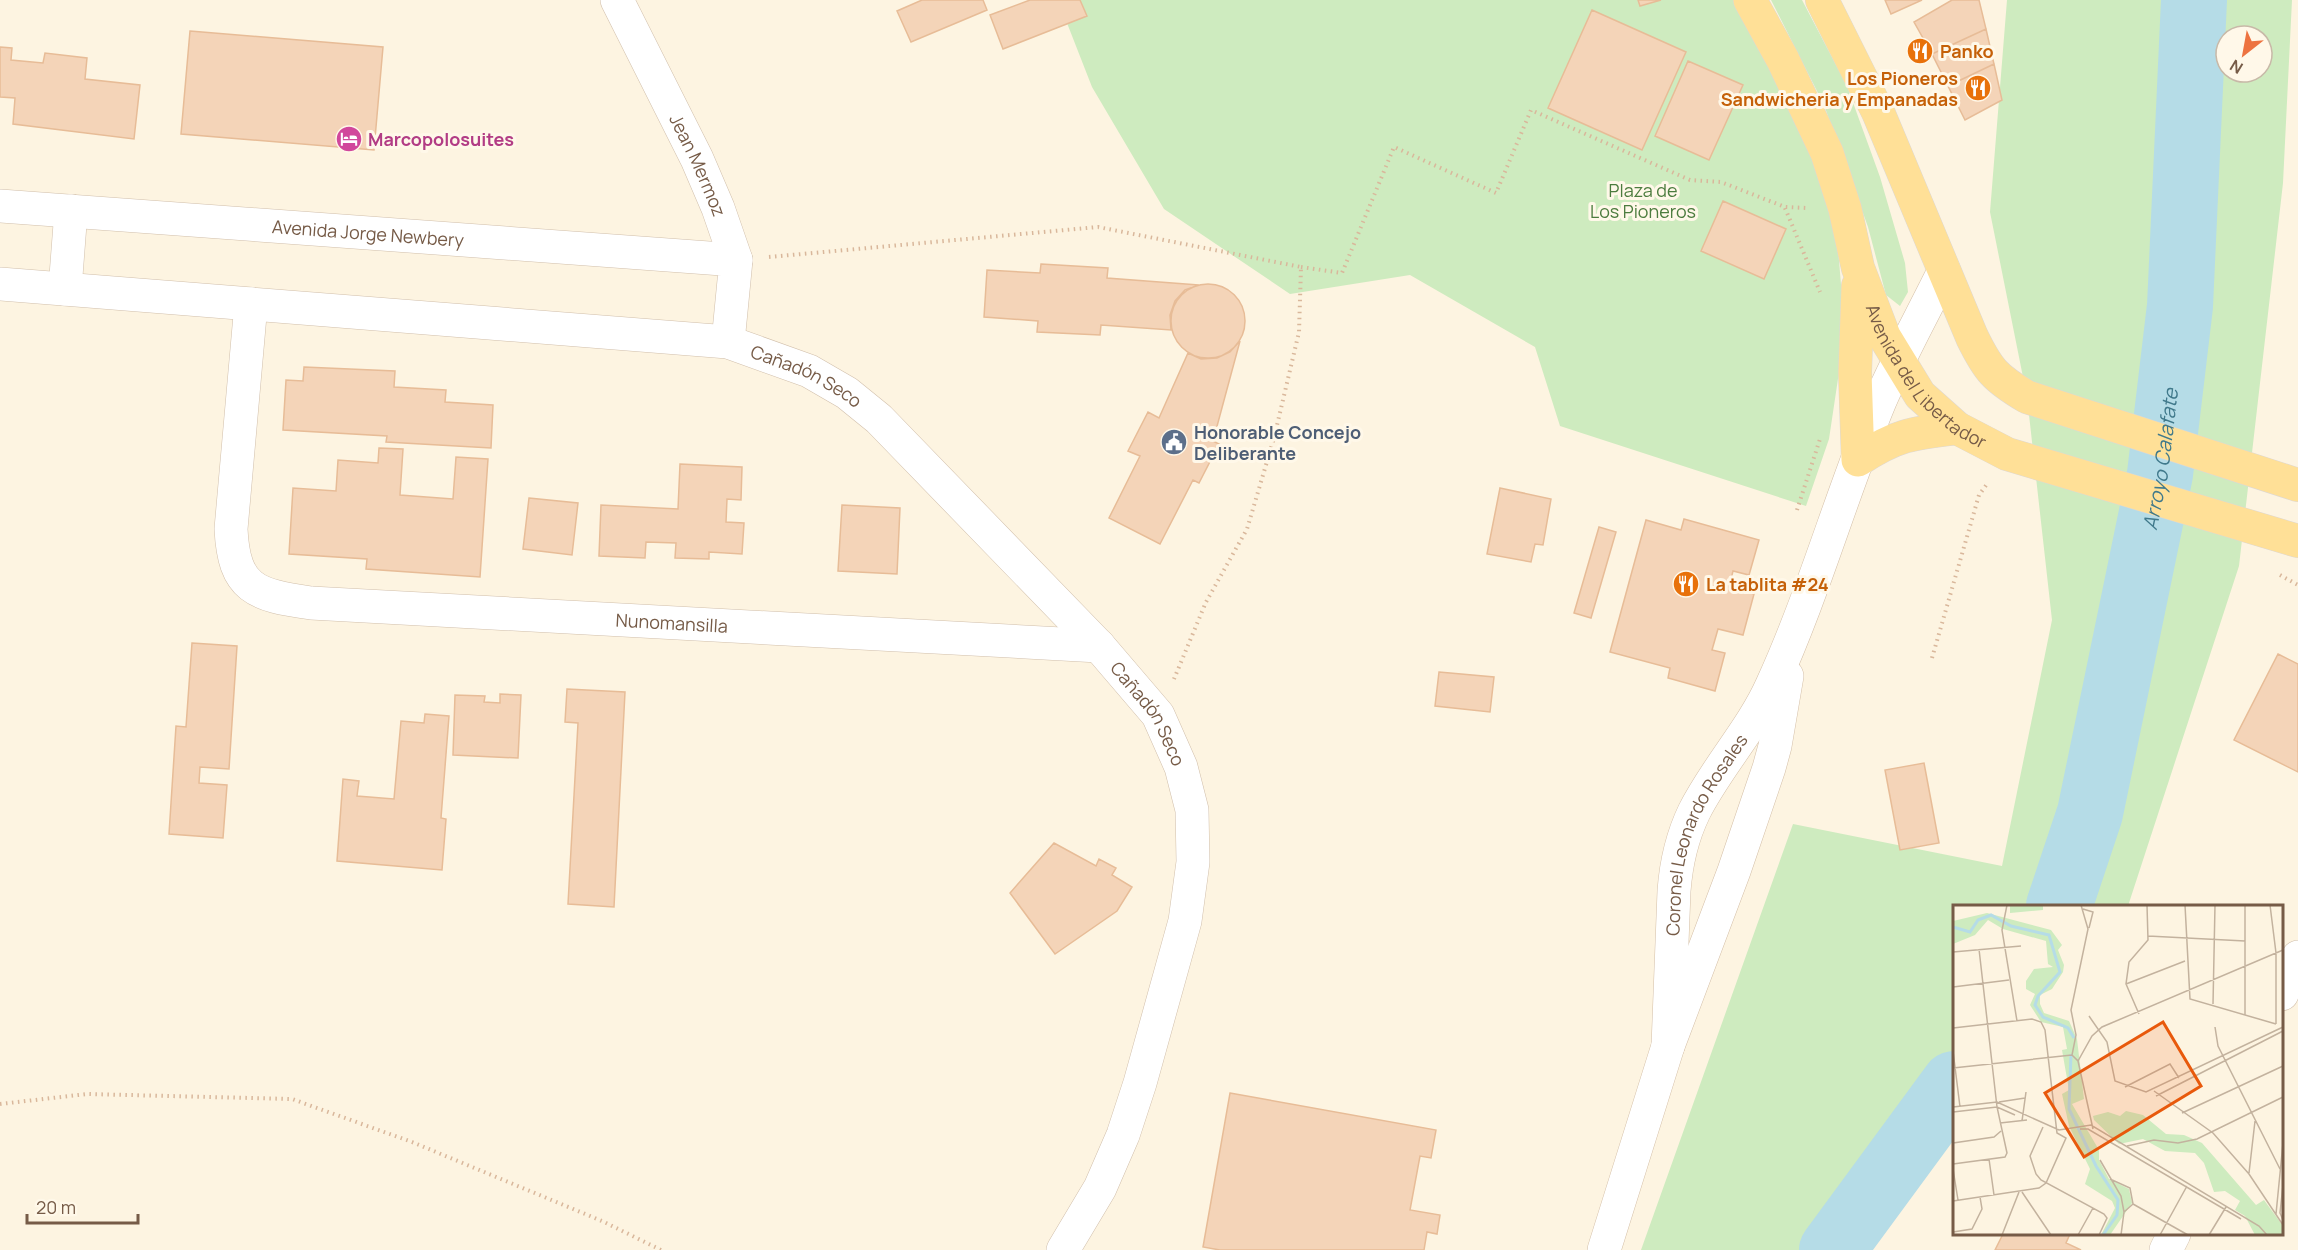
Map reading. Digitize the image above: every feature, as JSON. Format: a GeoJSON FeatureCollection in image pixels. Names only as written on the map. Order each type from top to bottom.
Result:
{"type":"FeatureCollection","features":[{"type":"Feature","properties":{"kind":"main road","name":"Avenida del Libertador"},"geometry":{"type":"LineString","coordinates":[[1750,0],[1807,107],[1827,153],[1845,210],[1858,268],[1884,336],[1920,395],[2000,465],[2293,540]]}},
{"type":"Feature","properties":{"kind":"main road"},"geometry":{"type":"LineString","coordinates":[[1822,0],[1878,111],[1944,271],[1986,365],[1996,377],[2027,397],[2298,485]]}},
{"type":"Feature","properties":{"kind":"main road"},"geometry":{"type":"LineString","coordinates":[[1858,268],[1855,372],[1858,459],[1889,440],[1917,432],[1957,428]]}},
{"type":"Feature","properties":{"kind":"street","name":"Jean Mermoz"},"geometry":{"type":"LineString","coordinates":[[617,0],[697,159],[718,208],[736,260],[728,342]]}},
{"type":"Feature","properties":{"kind":"street","name":"Avenida Jorge Newbery"},"geometry":{"type":"LineString","coordinates":[[0,206],[736,260]]}},
{"type":"Feature","properties":{"kind":"street"},"geometry":{"type":"LineString","coordinates":[[65,289],[70,211]]}},
{"type":"Feature","properties":{"kind":"street","name":"Coronel Leonardo Rosales"},"geometry":{"type":"LineString","coordinates":[[1668,1046],[1674,891],[1676,868],[1683,841],[1693,814],[1707,789],[1771,688],[1792,639],[1880,401],[1944,271]]}},
{"type":"Feature","properties":{"kind":"street"},"geometry":{"type":"LineString","coordinates":[[0,284],[728,342]]}},
{"type":"Feature","properties":{"kind":"street","name":"Nunomansilla"},"geometry":{"type":"LineString","coordinates":[[251,304],[231,529],[232,551],[237,570],[249,584],[264,594],[285,600],[310,603],[1099,646]]}},
{"type":"Feature","properties":{"kind":"street","name":"Cañadón Seco"},"geometry":{"type":"LineString","coordinates":[[728,342],[809,370],[847,393],[879,419],[1099,646],[1158,715],[1180,767],[1192,810],[1193,862],[1185,921],[1140,1083],[1123,1135],[1100,1188],[1063,1250]]}},
{"type":"Feature","properties":{"kind":"street","name":"Coronel Leonardo Rosales"},"geometry":{"type":"LineString","coordinates":[[1604,1250],[1668,1046],[1734,871],[1769,768],[1778,728],[1792,639]]}},
{"type":"Feature","properties":{"kind":"street"},"geometry":{"type":"LineString","coordinates":[[2283,992],[2298,957]]}},
{"type":"Feature","properties":{"kind":"street"},"geometry":{"type":"LineString","coordinates":[[2166,1250],[2173,1235]]}},
{"type":"Feature","properties":{"kind":"path"},"geometry":{"type":"LineString","coordinates":[[736,260],[1098,227],[1342,273],[1394,147],[1496,194],[1532,110],[1690,180],[1721,182],[1785,207],[1845,210]]}},
{"type":"Feature","properties":{"kind":"path"},"geometry":{"type":"LineString","coordinates":[[1785,207],[1824,300]]}},
{"type":"Feature","properties":{"kind":"path"},"geometry":{"type":"LineString","coordinates":[[1158,715],[1206,602],[1247,529],[1275,438],[1299,332],[1301,267]]}},
{"type":"Feature","properties":{"kind":"path"},"geometry":{"type":"LineString","coordinates":[[1797,510],[1821,436]]}},
{"type":"Feature","properties":{"kind":"path"},"geometry":{"type":"LineString","coordinates":[[1932,658],[1979,495],[2000,465]]}},
{"type":"Feature","properties":{"kind":"path"},"geometry":{"type":"LineString","coordinates":[[0,1104],[87,1094],[292,1099],[412,1142],[602,1221],[661,1250]]}},
{"type":"Feature","properties":{"kind":"green space","name":"Plaza de Los Pioneros"},"geometry":{"type":"Polygon","coordinates":[[[1058,0],[1739,0],[1803,110],[1835,213],[1845,332],[1829,439],[1806,506],[1560,426],[1535,347],[1410,275],[1290,294],[1164,209],[1092,87],[1058,0]]]}},
{"type":"Feature","properties":{"kind":"green space"},"geometry":{"type":"Polygon","coordinates":[[[1771,0],[1802,0],[1847,86],[1880,177],[1905,263],[1908,292],[1900,306],[1886,295],[1868,227],[1824,105],[1771,0]]]}},
{"type":"Feature","properties":{"kind":"green space"},"geometry":{"type":"Polygon","coordinates":[[[2007,0],[2292,0],[2283,183],[2239,566],[2128,905],[1953,905],[1953,1084],[1932,1082],[1867,1250],[1641,1250],[1793,824],[2002,866],[2052,620],[2027,397],[1990,212],[2007,0]]]}},
{"type":"Feature","properties":{"kind":"building"},"geometry":{"type":"Polygon","coordinates":[[[922,0],[983,0],[987,10],[911,42],[897,11],[922,0]]]}},
{"type":"Feature","properties":{"kind":"building"},"geometry":{"type":"Polygon","coordinates":[[[1030,0],[1080,0],[1087,16],[1003,49],[990,15],[1030,0]]]}},
{"type":"Feature","properties":{"kind":"building"},"geometry":{"type":"Polygon","coordinates":[[[1638,0],[1661,0],[1640,6],[1638,0]]]}},
{"type":"Feature","properties":{"kind":"building"},"geometry":{"type":"Polygon","coordinates":[[[1885,0],[1922,0],[1891,14],[1885,0]]]}},
{"type":"Feature","properties":{"kind":"building"},"geometry":{"type":"Polygon","coordinates":[[[1952,0],[1979,0],[1986,29],[1932,54],[1914,22],[1952,0]]]}},
{"type":"Feature","properties":{"kind":"building"},"geometry":{"type":"Polygon","coordinates":[[[1592,10],[1686,52],[1642,150],[1548,108],[1592,10]]]}},
{"type":"Feature","properties":{"kind":"building"},"geometry":{"type":"Polygon","coordinates":[[[1986,29],[1994,64],[1948,86],[1932,54],[1986,29]]]}},
{"type":"Feature","properties":{"kind":"building"},"geometry":{"type":"Polygon","coordinates":[[[190,31],[383,47],[374,150],[181,134],[190,31]]]}},
{"type":"Feature","properties":{"kind":"building"},"geometry":{"type":"Polygon","coordinates":[[[0,47],[12,48],[11,60],[43,63],[45,53],[87,58],[85,79],[140,85],[134,139],[13,124],[15,98],[0,97],[0,47]]]}},
{"type":"Feature","properties":{"kind":"building"},"geometry":{"type":"Polygon","coordinates":[[[1688,61],[1743,85],[1709,160],[1655,136],[1688,61]]]}},
{"type":"Feature","properties":{"kind":"building"},"geometry":{"type":"Polygon","coordinates":[[[1994,64],[2002,100],[1965,120],[1948,86],[1994,64]]]}},
{"type":"Feature","properties":{"kind":"building"},"geometry":{"type":"Polygon","coordinates":[[[1723,201],[1786,229],[1764,279],[1701,251],[1723,201]]]}},
{"type":"Feature","properties":{"kind":"building"},"geometry":{"type":"Polygon","coordinates":[[[1041,264],[1108,268],[1107,278],[1199,285],[1185,290],[1175,301],[1170,315],[1171,330],[1101,325],[1100,335],[1037,332],[1038,321],[984,317],[987,270],[1040,273],[1041,264]]]}},
{"type":"Feature","properties":{"kind":"building"},"geometry":{"type":"Polygon","coordinates":[[[1201,284],[1215,284],[1229,290],[1239,300],[1245,314],[1243,335],[1229,352],[1215,358],[1201,358],[1187,352],[1177,342],[1171,328],[1171,314],[1177,300],[1187,290],[1201,284]]]}},
{"type":"Feature","properties":{"kind":"building","name":"Honorable Concejo Deliberante"},"geometry":{"type":"Polygon","coordinates":[[[1240,341],[1213,441],[1219,444],[1199,483],[1193,480],[1160,544],[1109,518],[1140,456],[1128,451],[1148,412],[1159,418],[1188,353],[1201,359],[1217,358],[1230,352],[1240,341]]]}},
{"type":"Feature","properties":{"kind":"building"},"geometry":{"type":"Polygon","coordinates":[[[304,367],[395,371],[394,387],[446,390],[445,402],[493,405],[491,448],[386,442],[387,436],[283,430],[286,380],[303,381],[304,367]]]}},
{"type":"Feature","properties":{"kind":"building"},"geometry":{"type":"Polygon","coordinates":[[[379,448],[403,449],[400,495],[453,499],[456,457],[488,459],[480,577],[366,569],[367,559],[289,554],[293,488],[336,491],[338,460],[378,463],[379,448]]]}},
{"type":"Feature","properties":{"kind":"building"},"geometry":{"type":"Polygon","coordinates":[[[680,464],[742,467],[741,500],[727,499],[726,522],[744,523],[742,554],[709,552],[709,559],[675,558],[676,543],[646,542],[645,558],[599,556],[601,505],[678,509],[680,464]]]}},
{"type":"Feature","properties":{"kind":"building"},"geometry":{"type":"Polygon","coordinates":[[[1500,488],[1551,499],[1543,545],[1535,544],[1531,562],[1487,554],[1500,488]]]}},
{"type":"Feature","properties":{"kind":"building"},"geometry":{"type":"Polygon","coordinates":[[[529,498],[578,503],[572,555],[523,549],[529,498]]]}},
{"type":"Feature","properties":{"kind":"building"},"geometry":{"type":"Polygon","coordinates":[[[842,505],[900,508],[897,574],[838,571],[842,505]]]}},
{"type":"Feature","properties":{"kind":"building"},"geometry":{"type":"Polygon","coordinates":[[[1684,519],[1759,540],[1749,575],[1733,571],[1729,587],[1754,594],[1743,635],[1718,629],[1712,650],[1725,653],[1715,691],[1668,678],[1670,668],[1610,652],[1646,520],[1681,530],[1684,519]]]}},
{"type":"Feature","properties":{"kind":"building"},"geometry":{"type":"Polygon","coordinates":[[[1599,527],[1616,532],[1591,618],[1574,613],[1599,527]]]}},
{"type":"Feature","properties":{"kind":"building"},"geometry":{"type":"Polygon","coordinates":[[[192,643],[237,646],[229,769],[200,767],[199,783],[227,785],[223,838],[169,834],[176,726],[186,727],[192,643]]]}},
{"type":"Feature","properties":{"kind":"building"},"geometry":{"type":"Polygon","coordinates":[[[2278,654],[2298,664],[2298,772],[2234,740],[2278,654]]]}},
{"type":"Feature","properties":{"kind":"building"},"geometry":{"type":"Polygon","coordinates":[[[1439,672],[1494,677],[1490,712],[1435,706],[1439,672]]]}},
{"type":"Feature","properties":{"kind":"building"},"geometry":{"type":"Polygon","coordinates":[[[567,689],[625,692],[614,907],[568,904],[578,723],[565,722],[567,689]]]}},
{"type":"Feature","properties":{"kind":"building"},"geometry":{"type":"Polygon","coordinates":[[[500,694],[521,695],[518,758],[453,755],[455,695],[485,696],[484,702],[500,703],[500,694]]]}},
{"type":"Feature","properties":{"kind":"building"},"geometry":{"type":"Polygon","coordinates":[[[425,714],[449,716],[441,818],[446,819],[442,870],[337,861],[343,779],[359,781],[357,796],[394,799],[401,721],[424,723],[425,714]]]}},
{"type":"Feature","properties":{"kind":"building"},"geometry":{"type":"Polygon","coordinates":[[[1924,763],[1939,843],[1900,850],[1885,770],[1924,763]]]}},
{"type":"Feature","properties":{"kind":"building"},"geometry":{"type":"Polygon","coordinates":[[[1054,843],[1096,866],[1099,859],[1116,868],[1112,875],[1132,887],[1117,911],[1055,954],[1010,893],[1054,843]]]}},
{"type":"Feature","properties":{"kind":"building"},"geometry":{"type":"Polygon","coordinates":[[[1230,1093],[1436,1130],[1431,1158],[1420,1156],[1410,1210],[1440,1215],[1437,1234],[1427,1232],[1424,1250],[1220,1250],[1203,1247],[1230,1093]]]}},
{"type":"Feature","properties":{"kind":"building"},"geometry":{"type":"Polygon","coordinates":[[[2002,1235],[2070,1235],[2066,1243],[2081,1250],[1995,1250],[2002,1235]]]}},
{"type":"Feature","properties":{"kind":"waterway","name":"Arroyo Calafate"},"geometry":{"type":"LineString","coordinates":[[2059,905],[2090,813],[2160,474],[2180,306],[2194,0]]}},
{"type":"Feature","properties":{"kind":"waterway","name":"Arroyo Calafate"},"geometry":{"type":"LineString","coordinates":[[1832,1250],[1953,1085]]}},
{"type":"Feature","properties":{"kind":"place","name":"Panko"},"geometry":{"type":"Point","coordinates":[1920,51]}},
{"type":"Feature","properties":{"kind":"place","name":"Los Pioneros Sandwicheria y Empanadas"},"geometry":{"type":"Point","coordinates":[1978,88]}},
{"type":"Feature","properties":{"kind":"place","name":"Marcopolosuites"},"geometry":{"type":"Point","coordinates":[349,139]}},
{"type":"Feature","properties":{"kind":"place","name":"Honorable Concejo Deliberante"},"geometry":{"type":"Point","coordinates":[1174,442]}},
{"type":"Feature","properties":{"kind":"place","name":"La tablita #24"},"geometry":{"type":"Point","coordinates":[1686,584]}}]}
